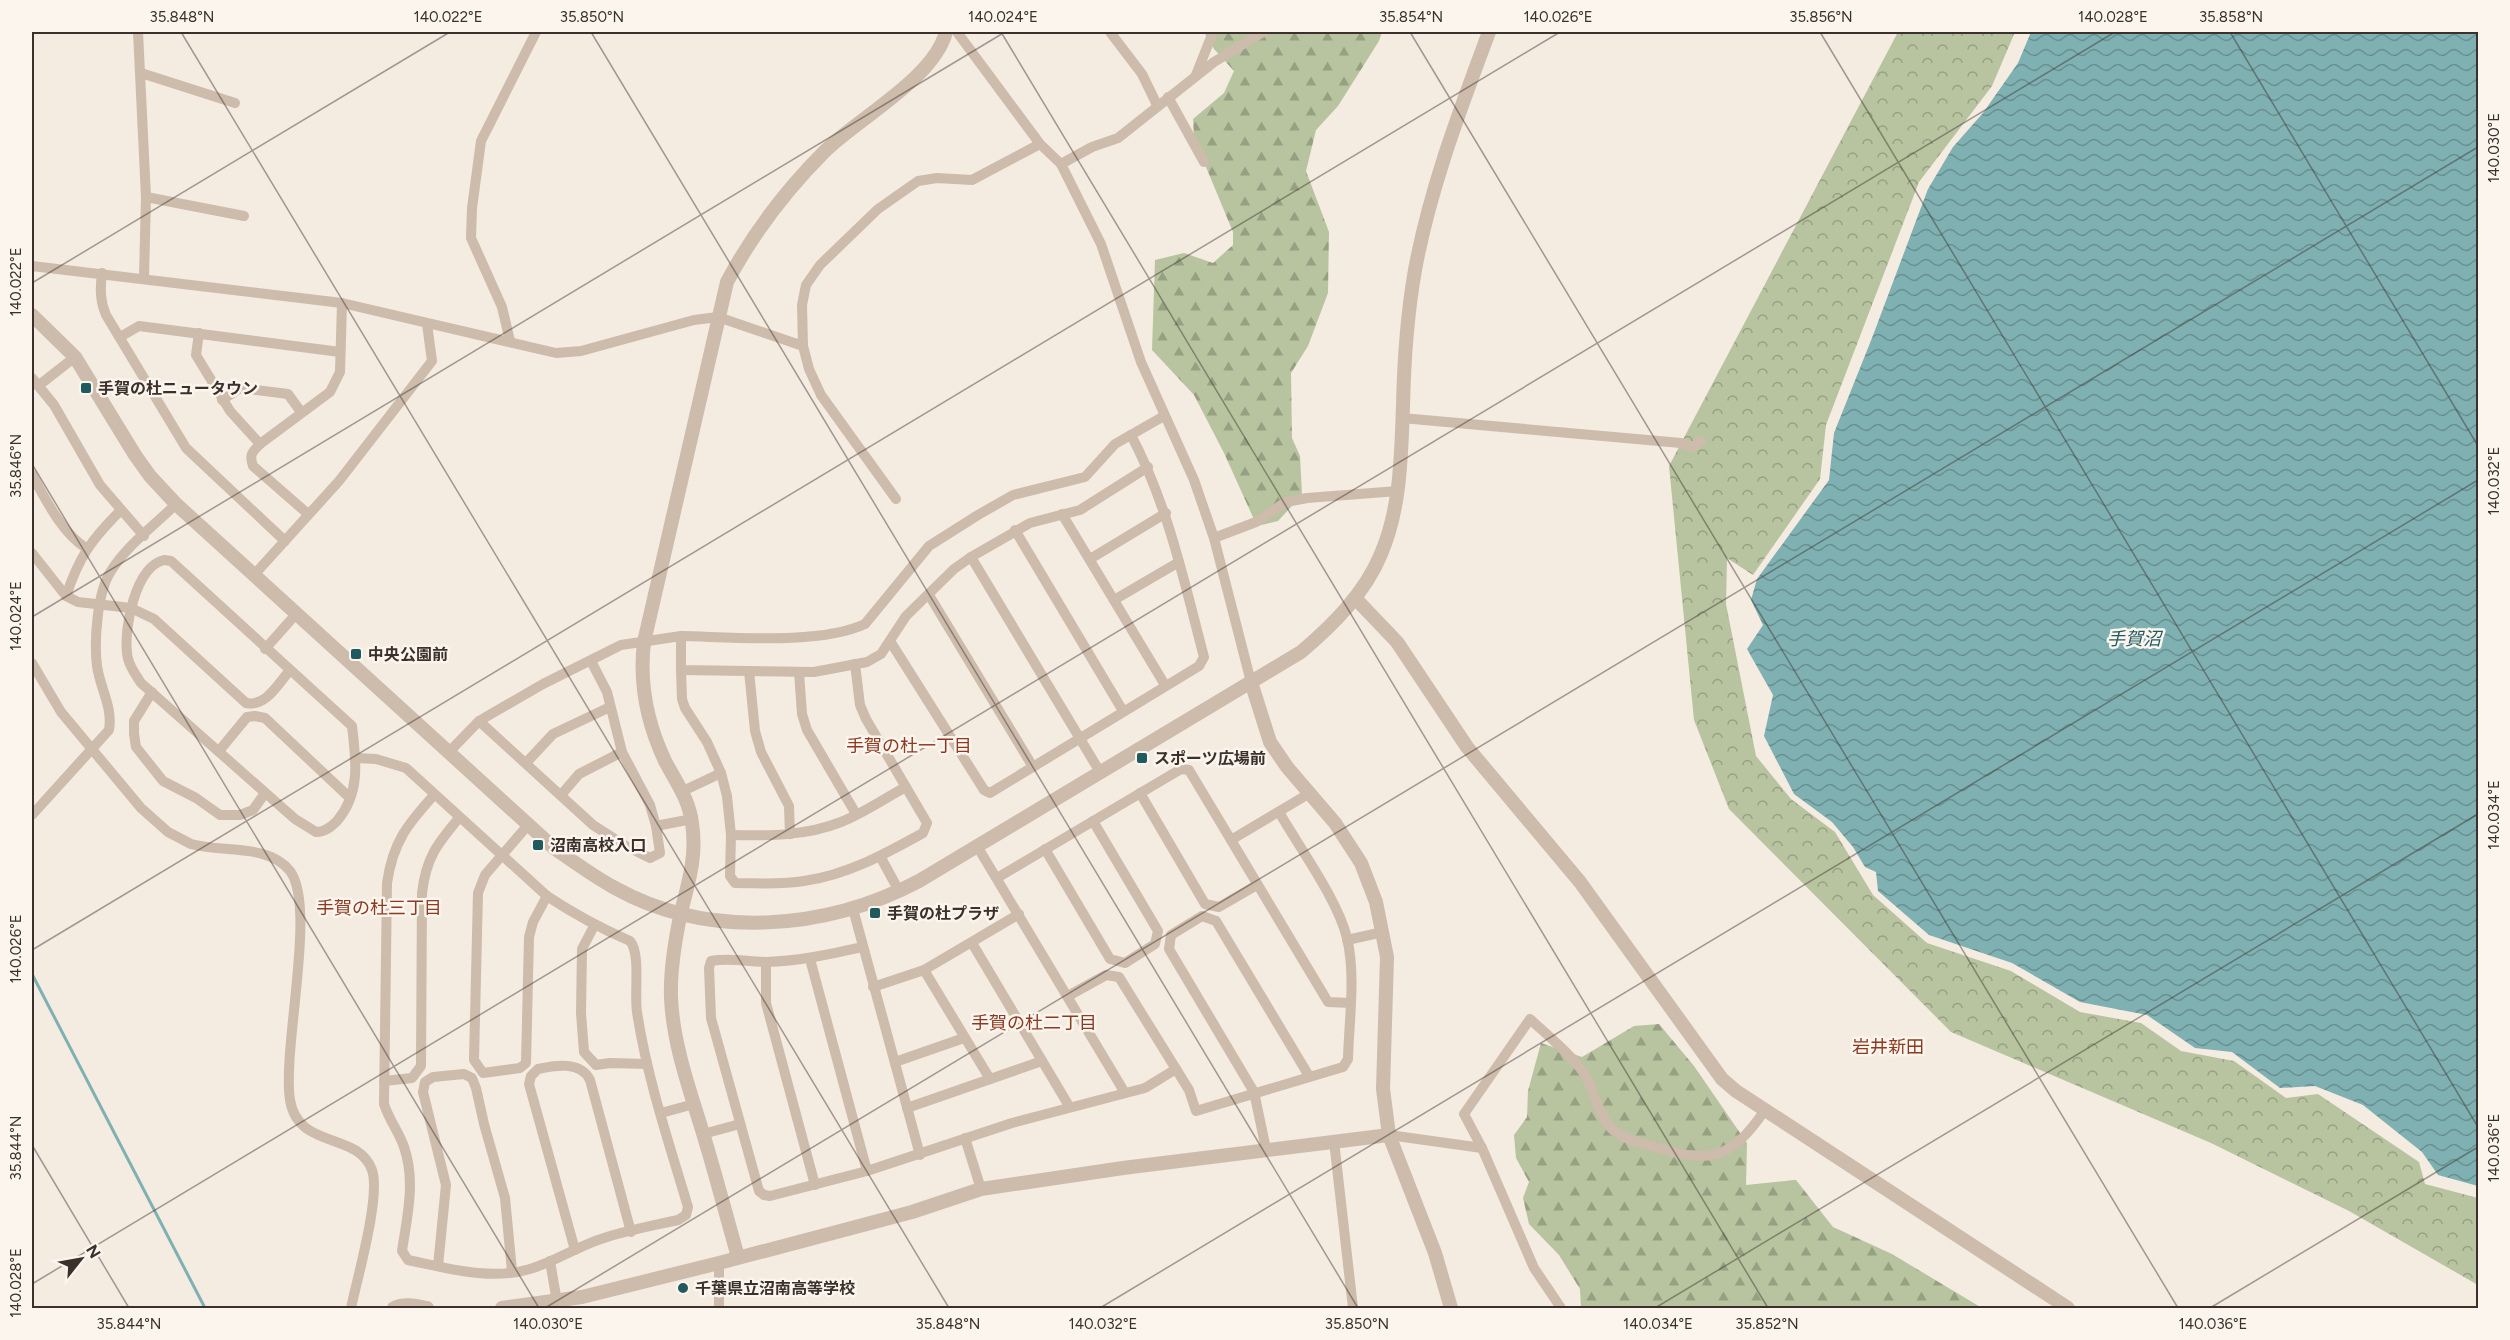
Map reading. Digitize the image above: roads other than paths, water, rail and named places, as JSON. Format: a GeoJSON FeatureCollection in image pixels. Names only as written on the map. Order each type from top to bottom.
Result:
{"type":"FeatureCollection","features":[{"type":"Feature","properties":{"kind":"street"},"geometry":{"type":"LineString","coordinates":[[138,32],[147,197],[144,278]]}},
{"type":"Feature","properties":{"kind":"street"},"geometry":{"type":"LineString","coordinates":[[510,341],[502,307],[471,238],[472,208],[481,141],[536,32]]}},
{"type":"Feature","properties":{"kind":"street"},"geometry":{"type":"LineString","coordinates":[[738,1257],[678,1045],[671,999],[672,966],[681,913],[693,867],[695,843],[692,819],[683,791],[659,747],[648,716],[642,678],[644,642],[727,282],[745,248],[770,213],[826,151],[928,65],[943,43],[946,32]]}},
{"type":"Feature","properties":{"kind":"street"},"geometry":{"type":"LineString","coordinates":[[957,32],[1040,144],[1061,164],[1101,244],[1141,362],[1194,480],[1214,538],[1251,682],[1270,742],[1287,767],[1335,823],[1361,863],[1376,902],[1383,932],[1387,980],[1383,1089],[1389,1136],[1435,1253],[1451,1308]]}},
{"type":"Feature","properties":{"kind":"street"},"geometry":{"type":"LineString","coordinates":[[1110,32],[1142,74],[1157,105]]}},
{"type":"Feature","properties":{"kind":"street"},"geometry":{"type":"LineString","coordinates":[[1196,76],[1213,32]]}},
{"type":"Feature","properties":{"kind":"street"},"geometry":{"type":"LineString","coordinates":[[1061,164],[1092,147],[1118,138],[1196,76],[1263,32]]}},
{"type":"Feature","properties":{"kind":"street"},"geometry":{"type":"LineString","coordinates":[[32,315],[75,357],[150,476],[176,504],[528,825],[579,866],[616,889],[681,913],[709,920],[772,923],[808,919],[853,909],[899,891],[977,846],[1301,652],[1332,624],[1355,598],[1381,555],[1392,521],[1398,491],[1407,328],[1415,272],[1425,222],[1452,133],[1488,32]]}},
{"type":"Feature","properties":{"kind":"street"},"geometry":{"type":"LineString","coordinates":[[141,74],[235,103]]}},
{"type":"Feature","properties":{"kind":"street"},"geometry":{"type":"LineString","coordinates":[[1168,97],[1204,162]]}},
{"type":"Feature","properties":{"kind":"street"},"geometry":{"type":"LineString","coordinates":[[896,498],[821,395],[803,346],[802,305],[806,285],[820,265],[878,209],[918,181],[937,178],[972,180],[1040,144]]}},
{"type":"Feature","properties":{"kind":"street"},"geometry":{"type":"LineString","coordinates":[[147,197],[244,216]]}},
{"type":"Feature","properties":{"kind":"street"},"geometry":{"type":"LineString","coordinates":[[32,266],[342,303],[556,353],[581,351],[694,320],[718,317],[803,346]]}},
{"type":"Feature","properties":{"kind":"street"},"geometry":{"type":"LineString","coordinates":[[102,273],[100,292],[102,305],[186,448],[285,541]]}},
{"type":"Feature","properties":{"kind":"street"},"geometry":{"type":"LineString","coordinates":[[308,514],[253,466],[250,458],[252,452],[260,444],[330,392],[340,372],[342,303]]}},
{"type":"Feature","properties":{"kind":"street"},"geometry":{"type":"LineString","coordinates":[[254,575],[339,480],[432,361],[427,324]]}},
{"type":"Feature","properties":{"kind":"street"},"geometry":{"type":"LineString","coordinates":[[120,337],[139,326],[340,352]]}},
{"type":"Feature","properties":{"kind":"street"},"geometry":{"type":"LineString","coordinates":[[199,333],[196,355],[222,400],[260,444]]}},
{"type":"Feature","properties":{"kind":"street"},"geometry":{"type":"LineString","coordinates":[[75,357],[35,382],[54,405],[100,485],[144,536]]}},
{"type":"Feature","properties":{"kind":"street"},"geometry":{"type":"LineString","coordinates":[[222,400],[240,388],[288,394],[301,412]]}},
{"type":"Feature","properties":{"kind":"street"},"geometry":{"type":"LineString","coordinates":[[449,752],[479,721],[521,695],[621,645],[681,636],[806,637],[850,631],[865,624],[929,546],[978,514],[1013,495],[1084,477],[1115,444],[1164,416]]}},
{"type":"Feature","properties":{"kind":"street"},"geometry":{"type":"LineString","coordinates":[[1402,418],[1681,443],[1693,447],[1701,441]]}},
{"type":"Feature","properties":{"kind":"street"},"geometry":{"type":"LineString","coordinates":[[890,641],[984,790],[990,793],[1199,666],[1204,657],[1166,513],[1149,467],[1131,435]]}},
{"type":"Feature","properties":{"kind":"street"},"geometry":{"type":"LineString","coordinates":[[681,670],[814,672],[867,662],[881,654],[906,616],[954,569],[971,556],[1030,523],[1080,510],[1149,467]]}},
{"type":"Feature","properties":{"kind":"street"},"geometry":{"type":"LineString","coordinates":[[32,476],[62,523],[78,543],[86,548]]}},
{"type":"Feature","properties":{"kind":"street"},"geometry":{"type":"LineString","coordinates":[[1214,538],[1256,522],[1286,502],[1307,498],[1398,491]]}},
{"type":"Feature","properties":{"kind":"street"},"geometry":{"type":"LineString","coordinates":[[32,815],[109,730],[111,721],[97,667],[96,647],[100,604],[110,571],[176,504]]}},
{"type":"Feature","properties":{"kind":"street"},"geometry":{"type":"LineString","coordinates":[[66,596],[86,548],[121,510]]}},
{"type":"Feature","properties":{"kind":"street"},"geometry":{"type":"LineString","coordinates":[[1090,559],[1166,513]]}},
{"type":"Feature","properties":{"kind":"street"},"geometry":{"type":"LineString","coordinates":[[1062,514],[1165,685]]}},
{"type":"Feature","properties":{"kind":"street"},"geometry":{"type":"LineString","coordinates":[[1014,530],[1123,711]]}},
{"type":"Feature","properties":{"kind":"street"},"geometry":{"type":"LineString","coordinates":[[32,553],[66,596],[78,602],[131,608],[154,620],[246,704],[255,705],[263,701],[290,670]]}},
{"type":"Feature","properties":{"kind":"street"},"geometry":{"type":"LineString","coordinates":[[971,556],[1100,772]]}},
{"type":"Feature","properties":{"kind":"street"},"geometry":{"type":"LineString","coordinates":[[158,561],[171,561],[265,649],[352,726],[356,759],[354,787],[342,815],[332,827],[316,832],[295,819],[141,683],[132,669],[127,652],[131,608],[135,592],[143,578],[158,561]]}},
{"type":"Feature","properties":{"kind":"street"},"geometry":{"type":"LineString","coordinates":[[1114,600],[1179,562]]}},
{"type":"Feature","properties":{"kind":"street"},"geometry":{"type":"LineString","coordinates":[[928,595],[1033,767]]}},
{"type":"Feature","properties":{"kind":"street"},"geometry":{"type":"LineString","coordinates":[[1355,598],[1397,642],[1467,747],[1580,882],[1722,1079],[1765,1110],[2068,1308]]}},
{"type":"Feature","properties":{"kind":"street"},"geometry":{"type":"LineString","coordinates":[[265,649],[297,614]]}},
{"type":"Feature","properties":{"kind":"street"},"geometry":{"type":"LineString","coordinates":[[681,636],[682,699],[707,742],[721,773],[730,814],[730,876],[735,883],[775,884],[805,881],[842,872],[880,856],[923,833],[926,828],[927,823],[866,719],[860,705],[855,664]]}},
{"type":"Feature","properties":{"kind":"street"},"geometry":{"type":"LineString","coordinates":[[479,721],[593,825],[650,858],[660,853],[650,805],[622,752],[608,692],[591,661]]}},
{"type":"Feature","properties":{"kind":"street"},"geometry":{"type":"LineString","coordinates":[[32,663],[61,712],[141,808],[180,839],[202,847],[269,856],[289,870],[296,881],[300,900],[289,1086],[293,1112],[302,1125],[312,1133],[358,1152],[365,1158],[374,1178],[370,1213],[351,1308]]}},
{"type":"Feature","properties":{"kind":"street"},"geometry":{"type":"LineString","coordinates":[[749,671],[754,731],[761,752],[785,794],[789,806],[790,834]]}},
{"type":"Feature","properties":{"kind":"street"},"geometry":{"type":"LineString","coordinates":[[799,672],[802,714],[807,730],[856,814]]}},
{"type":"Feature","properties":{"kind":"street"},"geometry":{"type":"LineString","coordinates":[[152,692],[134,721],[134,734],[136,747],[162,781],[196,798],[220,815],[240,815],[252,810],[265,793]]}},
{"type":"Feature","properties":{"kind":"street"},"geometry":{"type":"LineString","coordinates":[[526,763],[553,734],[610,707]]}},
{"type":"Feature","properties":{"kind":"street"},"geometry":{"type":"LineString","coordinates":[[219,751],[247,717],[265,718],[350,798]]}},
{"type":"Feature","properties":{"kind":"street"},"geometry":{"type":"LineString","coordinates":[[561,795],[579,774],[622,752]]}},
{"type":"Feature","properties":{"kind":"street"},"geometry":{"type":"LineString","coordinates":[[356,759],[376,759],[406,768],[547,896],[594,926],[630,941],[634,946],[637,955],[635,999],[647,1064],[688,1207],[686,1215],[678,1220],[598,1240],[530,1269],[477,1274],[408,1260],[402,1251],[411,1184],[404,1144],[390,1122],[384,1104],[387,883],[390,859],[404,830],[434,795]]}},
{"type":"Feature","properties":{"kind":"street"},"geometry":{"type":"LineString","coordinates":[[997,878],[1140,793],[1181,770],[1189,770],[1328,1002],[1350,1003]]}},
{"type":"Feature","properties":{"kind":"street"},"geometry":{"type":"LineString","coordinates":[[683,791],[721,773]]}},
{"type":"Feature","properties":{"kind":"street"},"geometry":{"type":"LineString","coordinates":[[731,835],[790,834],[829,826],[906,787]]}},
{"type":"Feature","properties":{"kind":"street"},"geometry":{"type":"LineString","coordinates":[[1140,793],[1205,904],[1219,906],[1257,885]]}},
{"type":"Feature","properties":{"kind":"street"},"geometry":{"type":"LineString","coordinates":[[1231,840],[1310,793]]}},
{"type":"Feature","properties":{"kind":"street"},"geometry":{"type":"LineString","coordinates":[[1068,996],[1106,975],[1119,977],[1189,1090],[1196,1111],[1343,1067],[1348,1059],[1350,1003],[1347,940],[1338,911],[1279,812]]}},
{"type":"Feature","properties":{"kind":"street"},"geometry":{"type":"LineString","coordinates":[[384,1081],[412,1078],[421,1066],[424,871],[430,855],[459,818]]}},
{"type":"Feature","properties":{"kind":"street"},"geometry":{"type":"LineString","coordinates":[[656,826],[692,819]]}},
{"type":"Feature","properties":{"kind":"street"},"geometry":{"type":"LineString","coordinates":[[1045,849],[1110,959],[1125,963],[1155,944],[1158,932],[1093,821]]}},
{"type":"Feature","properties":{"kind":"street"},"geometry":{"type":"LineString","coordinates":[[528,825],[485,875],[476,902],[474,1060],[483,1073],[520,1068],[526,1063],[529,937],[535,916],[547,896]]}},
{"type":"Feature","properties":{"kind":"street"},"geometry":{"type":"LineString","coordinates":[[977,846],[1125,1093]]}},
{"type":"Feature","properties":{"kind":"street"},"geometry":{"type":"LineString","coordinates":[[880,856],[899,891]]}},
{"type":"Feature","properties":{"kind":"street"},"geometry":{"type":"LineString","coordinates":[[853,909],[920,1155]]}},
{"type":"Feature","properties":{"kind":"street"},"geometry":{"type":"LineString","coordinates":[[873,987],[924,970],[1019,914]]}},
{"type":"Feature","properties":{"kind":"street"},"geometry":{"type":"LineString","coordinates":[[1266,1149],[1254,1092],[1169,949],[1171,935],[1202,916],[1216,921],[1309,1076]]}},
{"type":"Feature","properties":{"kind":"street"},"geometry":{"type":"LineString","coordinates":[[594,926],[582,949],[581,1013],[584,1052],[596,1065],[610,1062],[647,1064]]}},
{"type":"Feature","properties":{"kind":"street"},"geometry":{"type":"LineString","coordinates":[[1347,940],[1383,932]]}},
{"type":"Feature","properties":{"kind":"street"},"geometry":{"type":"LineString","coordinates":[[972,943],[1069,1106]]}},
{"type":"Feature","properties":{"kind":"street"},"geometry":{"type":"LineString","coordinates":[[863,947],[810,958],[766,962],[721,959],[711,961],[709,968],[711,1018],[759,1191],[764,1195],[770,1196],[867,1171],[1069,1106],[1145,1088],[1176,1069]]}},
{"type":"Feature","properties":{"kind":"street"},"geometry":{"type":"LineString","coordinates":[[810,958],[867,1171]]}},
{"type":"Feature","properties":{"kind":"street"},"geometry":{"type":"LineString","coordinates":[[766,962],[766,1003],[815,1185]]}},
{"type":"Feature","properties":{"kind":"street"},"geometry":{"type":"LineString","coordinates":[[924,970],[990,1079]]}},
{"type":"Feature","properties":{"kind":"street"},"geometry":{"type":"LineString","coordinates":[[1561,1308],[1534,1268],[1482,1148],[1464,1114],[1530,1019],[1585,1074],[1598,1108],[1611,1130],[1633,1141],[1686,1157],[1709,1156],[1731,1148],[1748,1135],[1765,1110]]}},
{"type":"Feature","properties":{"kind":"street"},"geometry":{"type":"LineString","coordinates":[[895,1062],[964,1038]]}},
{"type":"Feature","properties":{"kind":"street"},"geometry":{"type":"LineString","coordinates":[[907,1108],[1042,1061]]}},
{"type":"Feature","properties":{"kind":"street"},"geometry":{"type":"LineString","coordinates":[[575,1250],[529,1084],[531,1077],[538,1069],[579,1067],[586,1072],[631,1232]]}},
{"type":"Feature","properties":{"kind":"street"},"geometry":{"type":"LineString","coordinates":[[438,1266],[446,1185],[423,1092],[425,1082],[433,1077],[464,1074],[472,1078],[477,1088],[484,1124],[506,1198],[512,1271]]}},
{"type":"Feature","properties":{"kind":"street"},"geometry":{"type":"LineString","coordinates":[[661,1113],[694,1104]]}},
{"type":"Feature","properties":{"kind":"street"},"geometry":{"type":"LineString","coordinates":[[703,1134],[740,1124]]}},
{"type":"Feature","properties":{"kind":"street"},"geometry":{"type":"LineString","coordinates":[[502,1308],[557,1302],[719,1263],[912,1212],[981,1190],[1049,1178],[1266,1149],[1389,1136],[1482,1148]]}},
{"type":"Feature","properties":{"kind":"street"},"geometry":{"type":"LineString","coordinates":[[965,1138],[981,1190]]}},
{"type":"Feature","properties":{"kind":"street"},"geometry":{"type":"LineString","coordinates":[[1334,1141],[1353,1308]]}},
{"type":"Feature","properties":{"kind":"street"},"geometry":{"type":"LineString","coordinates":[[550,1261],[557,1302]]}},
{"type":"Feature","properties":{"kind":"street"},"geometry":{"type":"LineString","coordinates":[[719,1263],[719,1308]]}},
{"type":"Feature","properties":{"kind":"street"},"geometry":{"type":"LineString","coordinates":[[394,1308],[412,1306],[427,1308]]}},
{"type":"Feature","properties":{"kind":"water","name":"手賀沼"},"geometry":{"type":"Polygon","coordinates":[[[2031,32],[2478,32],[2478,1186],[2438,1175],[2422,1152],[2363,1105],[2315,1086],[2280,1088],[2232,1052],[2195,1048],[2147,1015],[2080,1002],[2012,963],[1929,935],[1878,891],[1876,872],[1865,867],[1853,847],[1832,822],[1794,794],[1764,736],[1773,695],[1747,649],[1763,625],[1751,600],[1757,579],[1829,480],[1834,433],[1928,189],[1953,147],[1983,113],[2018,63],[2031,32]]]}},
{"type":"Feature","properties":{"kind":"waterway"},"geometry":{"type":"LineString","coordinates":[[32,974],[205,1308]]}},
{"type":"Feature","properties":{"kind":"place","name":"手賀の杜ニュータウン"},"geometry":{"type":"Point","coordinates":[86,388]}},
{"type":"Feature","properties":{"kind":"place","name":"中央公園前"},"geometry":{"type":"Point","coordinates":[356,654]}},
{"type":"Feature","properties":{"kind":"place","name":"スポーツ広場前"},"geometry":{"type":"Point","coordinates":[1142,758]}},
{"type":"Feature","properties":{"kind":"place","name":"沼南高校入口"},"geometry":{"type":"Point","coordinates":[538,845]}},
{"type":"Feature","properties":{"kind":"place","name":"手賀の杜プラザ"},"geometry":{"type":"Point","coordinates":[875,913]}},
{"type":"Feature","properties":{"kind":"place","name":"千葉県立沼南高等学校"},"geometry":{"type":"Point","coordinates":[683,1288]}},
{"type":"Feature","properties":{"kind":"district","name":"手賀の杜一丁目"},"geometry":{"type":"Point","coordinates":[909,746]}},
{"type":"Feature","properties":{"kind":"district","name":"手賀の杜三丁目"},"geometry":{"type":"Point","coordinates":[379,908]}},
{"type":"Feature","properties":{"kind":"district","name":"手賀の杜二丁目"},"geometry":{"type":"Point","coordinates":[1034,1023]}},
{"type":"Feature","properties":{"kind":"district","name":"岩井新田"},"geometry":{"type":"Point","coordinates":[1888,1047]}}]}
